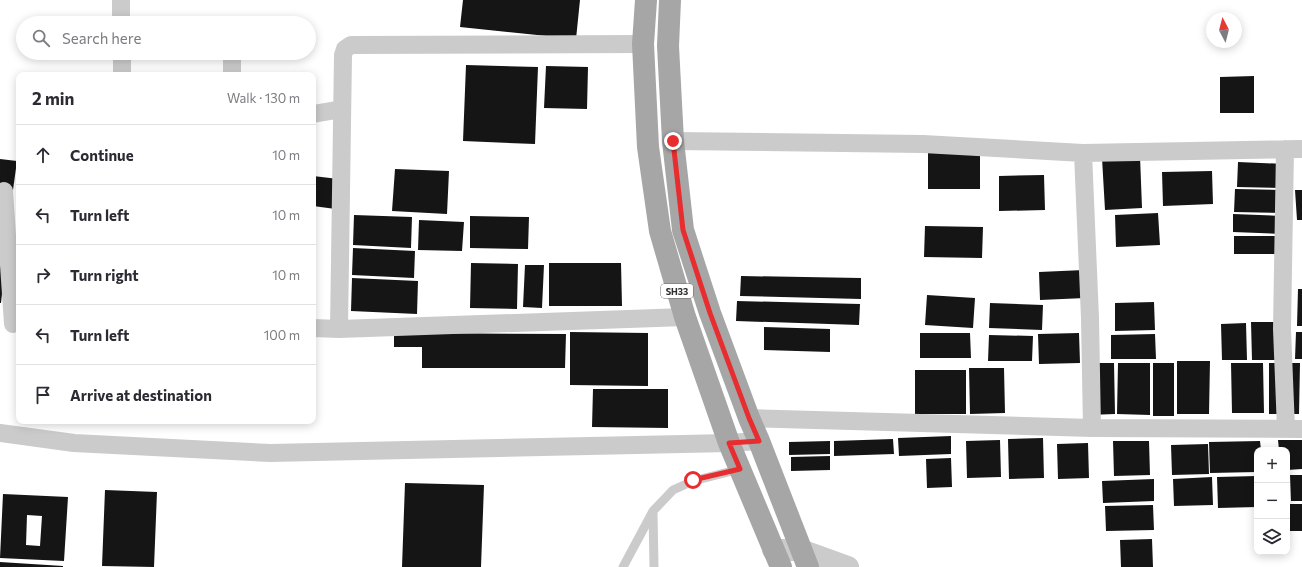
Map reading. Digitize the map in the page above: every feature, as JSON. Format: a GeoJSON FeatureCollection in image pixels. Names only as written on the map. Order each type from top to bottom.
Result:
{"type":"FeatureCollection","features":[{"type":"Feature","properties":{"kind":"main road","name":"SH33"},"geometry":{"type":"LineString","coordinates":[[646,0],[643,44],[648,147],[660,231],[685,317],[729,443],[777,558]]}},
{"type":"Feature","properties":{"kind":"main road","name":"SH33"},"geometry":{"type":"LineString","coordinates":[[670,0],[668,46],[673,141],[683,230],[710,313],[749,418],[805,559]]}},
{"type":"Feature","properties":{"kind":"street"},"geometry":{"type":"LineString","coordinates":[[121,0],[121,16]]}},
{"type":"Feature","properties":{"kind":"street"},"geometry":{"type":"LineString","coordinates":[[338,329],[342,55],[345,49],[351,45],[643,44]]}},
{"type":"Feature","properties":{"kind":"street"},"geometry":{"type":"LineString","coordinates":[[122,60],[122,72]]}},
{"type":"Feature","properties":{"kind":"street"},"geometry":{"type":"LineString","coordinates":[[232,60],[232,72]]}},
{"type":"Feature","properties":{"kind":"street"},"geometry":{"type":"LineString","coordinates":[[316,113],[342,109]]}},
{"type":"Feature","properties":{"kind":"street"},"geometry":{"type":"LineString","coordinates":[[673,141],[923,144],[1083,153],[1293,149],[1282,329],[1294,429],[1092,428],[749,418]]}},
{"type":"Feature","properties":{"kind":"street"},"geometry":{"type":"LineString","coordinates":[[1083,153],[1090,318],[1092,428]]}},
{"type":"Feature","properties":{"kind":"street"},"geometry":{"type":"LineString","coordinates":[[8,190],[11,324]]}},
{"type":"Feature","properties":{"kind":"street"},"geometry":{"type":"LineString","coordinates":[[316,328],[338,329],[685,317]]}},
{"type":"Feature","properties":{"kind":"street"},"geometry":{"type":"LineString","coordinates":[[0,433],[74,443],[270,453],[729,443],[759,441]]}},
{"type":"Feature","properties":{"kind":"street"},"geometry":{"type":"LineString","coordinates":[[777,558],[805,559],[848,567]]}},
{"type":"Feature","properties":{"kind":"lane"},"geometry":{"type":"LineString","coordinates":[[623,567],[653,511],[673,490],[693,480],[740,469]]}},
{"type":"Feature","properties":{"kind":"lane"},"geometry":{"type":"LineString","coordinates":[[653,511],[654,567]]}},
{"type":"Feature","properties":{"kind":"building"},"geometry":{"type":"Polygon","coordinates":[[[463,0],[580,0],[576,39],[460,27],[463,0]]]}},
{"type":"Feature","properties":{"kind":"building"},"geometry":{"type":"Polygon","coordinates":[[[466,65],[538,67],[535,144],[463,141],[466,65]]]}},
{"type":"Feature","properties":{"kind":"building"},"geometry":{"type":"Polygon","coordinates":[[[546,66],[588,67],[587,109],[544,108],[546,66]]]}},
{"type":"Feature","properties":{"kind":"building"},"geometry":{"type":"Polygon","coordinates":[[[1254,76],[1254,113],[1220,113],[1220,77],[1254,76]]]}},
{"type":"Feature","properties":{"kind":"building"},"geometry":{"type":"Polygon","coordinates":[[[928,150],[980,150],[980,189],[928,189],[928,150]]]}},
{"type":"Feature","properties":{"kind":"building"},"geometry":{"type":"Polygon","coordinates":[[[1140,156],[1142,208],[1105,210],[1102,158],[1140,156]]]}},
{"type":"Feature","properties":{"kind":"building"},"geometry":{"type":"Polygon","coordinates":[[[0,159],[16,161],[13,190],[0,188],[0,159]]]}},
{"type":"Feature","properties":{"kind":"building"},"geometry":{"type":"Polygon","coordinates":[[[1238,162],[1285,164],[1284,188],[1237,187],[1238,162]]]}},
{"type":"Feature","properties":{"kind":"building"},"geometry":{"type":"Polygon","coordinates":[[[395,169],[449,171],[447,214],[392,211],[395,169]]]}},
{"type":"Feature","properties":{"kind":"building"},"geometry":{"type":"Polygon","coordinates":[[[1212,171],[1213,204],[1163,206],[1162,172],[1212,171]]]}},
{"type":"Feature","properties":{"kind":"building"},"geometry":{"type":"Polygon","coordinates":[[[1044,175],[1045,210],[999,211],[999,176],[1044,175]]]}},
{"type":"Feature","properties":{"kind":"building"},"geometry":{"type":"Polygon","coordinates":[[[316,176],[347,180],[343,210],[316,206],[316,176]]]}},
{"type":"Feature","properties":{"kind":"building"},"geometry":{"type":"Polygon","coordinates":[[[1235,189],[1283,190],[1283,213],[1234,212],[1235,189]]]}},
{"type":"Feature","properties":{"kind":"building"},"geometry":{"type":"Polygon","coordinates":[[[1295,190],[1302,190],[1302,220],[1297,220],[1295,190]]]}},
{"type":"Feature","properties":{"kind":"building"},"geometry":{"type":"Polygon","coordinates":[[[1158,213],[1160,245],[1116,247],[1115,215],[1158,213]]]}},
{"type":"Feature","properties":{"kind":"building"},"geometry":{"type":"Polygon","coordinates":[[[1233,214],[1283,216],[1282,234],[1233,232],[1233,214]]]}},
{"type":"Feature","properties":{"kind":"building"},"geometry":{"type":"Polygon","coordinates":[[[354,215],[412,217],[411,248],[353,245],[354,215]]]}},
{"type":"Feature","properties":{"kind":"building"},"geometry":{"type":"Polygon","coordinates":[[[470,216],[529,217],[528,249],[470,248],[470,216]]]}},
{"type":"Feature","properties":{"kind":"building"},"geometry":{"type":"Polygon","coordinates":[[[419,220],[464,222],[462,251],[418,250],[419,220]]]}},
{"type":"Feature","properties":{"kind":"building"},"geometry":{"type":"Polygon","coordinates":[[[925,226],[983,227],[982,258],[924,257],[925,226]]]}},
{"type":"Feature","properties":{"kind":"building"},"geometry":{"type":"Polygon","coordinates":[[[1234,236],[1282,236],[1282,254],[1234,254],[1234,236]]]}},
{"type":"Feature","properties":{"kind":"building"},"geometry":{"type":"Polygon","coordinates":[[[0,247],[7,247],[1,303],[0,303],[0,247]]]}},
{"type":"Feature","properties":{"kind":"building"},"geometry":{"type":"Polygon","coordinates":[[[353,248],[415,251],[414,278],[352,275],[353,248]]]}},
{"type":"Feature","properties":{"kind":"building"},"geometry":{"type":"Polygon","coordinates":[[[471,263],[518,264],[517,309],[470,308],[471,263]]]}},
{"type":"Feature","properties":{"kind":"building"},"geometry":{"type":"Polygon","coordinates":[[[549,263],[621,263],[622,306],[549,306],[549,263]]]}},
{"type":"Feature","properties":{"kind":"building"},"geometry":{"type":"Polygon","coordinates":[[[525,265],[544,265],[542,308],[523,307],[525,265]]]}},
{"type":"Feature","properties":{"kind":"building"},"geometry":{"type":"Polygon","coordinates":[[[1084,270],[1085,298],[1040,300],[1039,272],[1084,270]]]}},
{"type":"Feature","properties":{"kind":"building"},"geometry":{"type":"Polygon","coordinates":[[[741,276],[861,278],[861,299],[740,296],[741,276]]]}},
{"type":"Feature","properties":{"kind":"building"},"geometry":{"type":"Polygon","coordinates":[[[352,278],[418,281],[417,314],[351,311],[352,278]]]}},
{"type":"Feature","properties":{"kind":"building"},"geometry":{"type":"Polygon","coordinates":[[[1298,289],[1302,289],[1302,326],[1297,326],[1298,289]]]}},
{"type":"Feature","properties":{"kind":"building"},"geometry":{"type":"Polygon","coordinates":[[[927,295],[975,298],[973,328],[925,325],[927,295]]]}},
{"type":"Feature","properties":{"kind":"building"},"geometry":{"type":"Polygon","coordinates":[[[737,301],[860,304],[859,325],[736,321],[737,301]]]}},
{"type":"Feature","properties":{"kind":"building"},"geometry":{"type":"Polygon","coordinates":[[[1154,302],[1155,330],[1115,331],[1115,303],[1154,302]]]}},
{"type":"Feature","properties":{"kind":"building"},"geometry":{"type":"Polygon","coordinates":[[[990,303],[1043,305],[1042,330],[989,328],[990,303]]]}},
{"type":"Feature","properties":{"kind":"building"},"geometry":{"type":"Polygon","coordinates":[[[1251,322],[1278,322],[1279,360],[1252,360],[1251,322]]]}},
{"type":"Feature","properties":{"kind":"building"},"geometry":{"type":"Polygon","coordinates":[[[1246,323],[1247,360],[1222,360],[1221,324],[1246,323]]]}},
{"type":"Feature","properties":{"kind":"building"},"geometry":{"type":"Polygon","coordinates":[[[764,327],[830,329],[830,352],[764,350],[764,327]]]}},
{"type":"Feature","properties":{"kind":"building"},"geometry":{"type":"Polygon","coordinates":[[[570,332],[648,333],[648,386],[570,385],[570,332]]]}},
{"type":"Feature","properties":{"kind":"building"},"geometry":{"type":"Polygon","coordinates":[[[1296,332],[1302,332],[1302,359],[1295,359],[1296,332]]]}},
{"type":"Feature","properties":{"kind":"building"},"geometry":{"type":"Polygon","coordinates":[[[394,333],[566,334],[565,368],[422,368],[422,347],[394,347],[394,333]]]}},
{"type":"Feature","properties":{"kind":"building"},"geometry":{"type":"Polygon","coordinates":[[[920,333],[970,333],[971,358],[920,358],[920,333]]]}},
{"type":"Feature","properties":{"kind":"building"},"geometry":{"type":"Polygon","coordinates":[[[1079,333],[1080,363],[1039,364],[1038,334],[1079,333]]]}},
{"type":"Feature","properties":{"kind":"building"},"geometry":{"type":"Polygon","coordinates":[[[1155,334],[1156,359],[1111,359],[1111,335],[1155,334]]]}},
{"type":"Feature","properties":{"kind":"building"},"geometry":{"type":"Polygon","coordinates":[[[989,335],[1033,336],[1032,361],[988,361],[989,335]]]}},
{"type":"Feature","properties":{"kind":"building"},"geometry":{"type":"Polygon","coordinates":[[[1177,361],[1210,361],[1209,414],[1177,414],[1177,361]]]}},
{"type":"Feature","properties":{"kind":"building"},"geometry":{"type":"Polygon","coordinates":[[[1087,363],[1114,363],[1115,414],[1089,415],[1087,363]]]}},
{"type":"Feature","properties":{"kind":"building"},"geometry":{"type":"Polygon","coordinates":[[[1118,363],[1150,363],[1150,415],[1117,414],[1118,363]]]}},
{"type":"Feature","properties":{"kind":"building"},"geometry":{"type":"Polygon","coordinates":[[[1153,363],[1174,363],[1174,416],[1153,416],[1153,363]]]}},
{"type":"Feature","properties":{"kind":"building"},"geometry":{"type":"Polygon","coordinates":[[[1231,363],[1263,363],[1264,413],[1232,413],[1231,363]]]}},
{"type":"Feature","properties":{"kind":"building"},"geometry":{"type":"Polygon","coordinates":[[[1269,363],[1300,363],[1299,414],[1269,414],[1269,363]]]}},
{"type":"Feature","properties":{"kind":"building"},"geometry":{"type":"Polygon","coordinates":[[[969,368],[1004,368],[1005,413],[970,414],[969,368]]]}},
{"type":"Feature","properties":{"kind":"building"},"geometry":{"type":"Polygon","coordinates":[[[915,370],[966,370],[966,414],[915,414],[915,370]]]}},
{"type":"Feature","properties":{"kind":"building"},"geometry":{"type":"Polygon","coordinates":[[[593,389],[668,389],[668,428],[592,427],[593,389]]]}},
{"type":"Feature","properties":{"kind":"building"},"geometry":{"type":"Polygon","coordinates":[[[951,436],[951,454],[899,456],[898,438],[951,436]]]}},
{"type":"Feature","properties":{"kind":"building"},"geometry":{"type":"Polygon","coordinates":[[[1043,438],[1044,478],[1009,479],[1008,439],[1043,438]]]}},
{"type":"Feature","properties":{"kind":"building"},"geometry":{"type":"Polygon","coordinates":[[[893,439],[894,454],[834,456],[834,441],[893,439]]]}},
{"type":"Feature","properties":{"kind":"building"},"geometry":{"type":"Polygon","coordinates":[[[1000,440],[1001,477],[967,478],[966,441],[1000,440]]]}},
{"type":"Feature","properties":{"kind":"building"},"geometry":{"type":"Polygon","coordinates":[[[1278,440],[1302,440],[1302,469],[1290,470],[1290,447],[1279,447],[1278,440]]]}},
{"type":"Feature","properties":{"kind":"building"},"geometry":{"type":"Polygon","coordinates":[[[830,441],[830,454],[789,455],[789,442],[830,441]]]}},
{"type":"Feature","properties":{"kind":"building"},"geometry":{"type":"Polygon","coordinates":[[[1113,441],[1149,441],[1150,475],[1114,476],[1113,441]]]}},
{"type":"Feature","properties":{"kind":"building"},"geometry":{"type":"Polygon","coordinates":[[[1260,441],[1261,447],[1254,447],[1254,472],[1210,473],[1209,442],[1260,441]]]}},
{"type":"Feature","properties":{"kind":"building"},"geometry":{"type":"Polygon","coordinates":[[[1088,443],[1089,478],[1058,479],[1057,444],[1088,443]]]}},
{"type":"Feature","properties":{"kind":"building"},"geometry":{"type":"Polygon","coordinates":[[[1208,444],[1209,474],[1172,475],[1171,445],[1208,444]]]}},
{"type":"Feature","properties":{"kind":"building"},"geometry":{"type":"Polygon","coordinates":[[[830,456],[830,470],[791,471],[791,457],[830,456]]]}},
{"type":"Feature","properties":{"kind":"building"},"geometry":{"type":"Polygon","coordinates":[[[951,458],[952,487],[927,488],[926,459],[951,458]]]}},
{"type":"Feature","properties":{"kind":"building"},"geometry":{"type":"Polygon","coordinates":[[[1290,475],[1302,475],[1302,501],[1291,501],[1290,475]]]}},
{"type":"Feature","properties":{"kind":"building"},"geometry":{"type":"Polygon","coordinates":[[[1254,476],[1254,507],[1218,508],[1217,477],[1254,476]]]}},
{"type":"Feature","properties":{"kind":"building"},"geometry":{"type":"Polygon","coordinates":[[[1212,477],[1213,505],[1174,506],[1173,479],[1212,477]]]}},
{"type":"Feature","properties":{"kind":"building"},"geometry":{"type":"Polygon","coordinates":[[[1154,479],[1154,501],[1103,503],[1102,481],[1154,479]]]}},
{"type":"Feature","properties":{"kind":"building"},"geometry":{"type":"Polygon","coordinates":[[[405,483],[484,485],[481,567],[402,567],[405,483]]]}},
{"type":"Feature","properties":{"kind":"building"},"geometry":{"type":"Polygon","coordinates":[[[105,490],[157,492],[154,567],[102,566],[105,490]]]}},
{"type":"Feature","properties":{"kind":"building"},"geometry":{"type":"Polygon","coordinates":[[[3,494],[68,497],[64,561],[0,558],[3,494]],[[27,515],[26,545],[40,546],[42,516],[27,515]]]}},
{"type":"Feature","properties":{"kind":"building"},"geometry":{"type":"Polygon","coordinates":[[[1290,504],[1302,504],[1302,531],[1290,531],[1290,504]]]}},
{"type":"Feature","properties":{"kind":"building"},"geometry":{"type":"Polygon","coordinates":[[[1153,505],[1154,530],[1106,531],[1105,506],[1153,505]]]}},
{"type":"Feature","properties":{"kind":"building"},"geometry":{"type":"Polygon","coordinates":[[[1152,539],[1153,567],[1121,567],[1120,540],[1152,539]]]}},
{"type":"Feature","properties":{"kind":"building"},"geometry":{"type":"Polygon","coordinates":[[[0,562],[63,566],[63,567],[0,567],[0,562]]]}},
{"type":"Feature","properties":{"kind":"route"},"geometry":{"type":"LineString","coordinates":[[673,141],[683,230],[710,313],[759,441],[729,443],[740,469],[693,480]]}}]}
